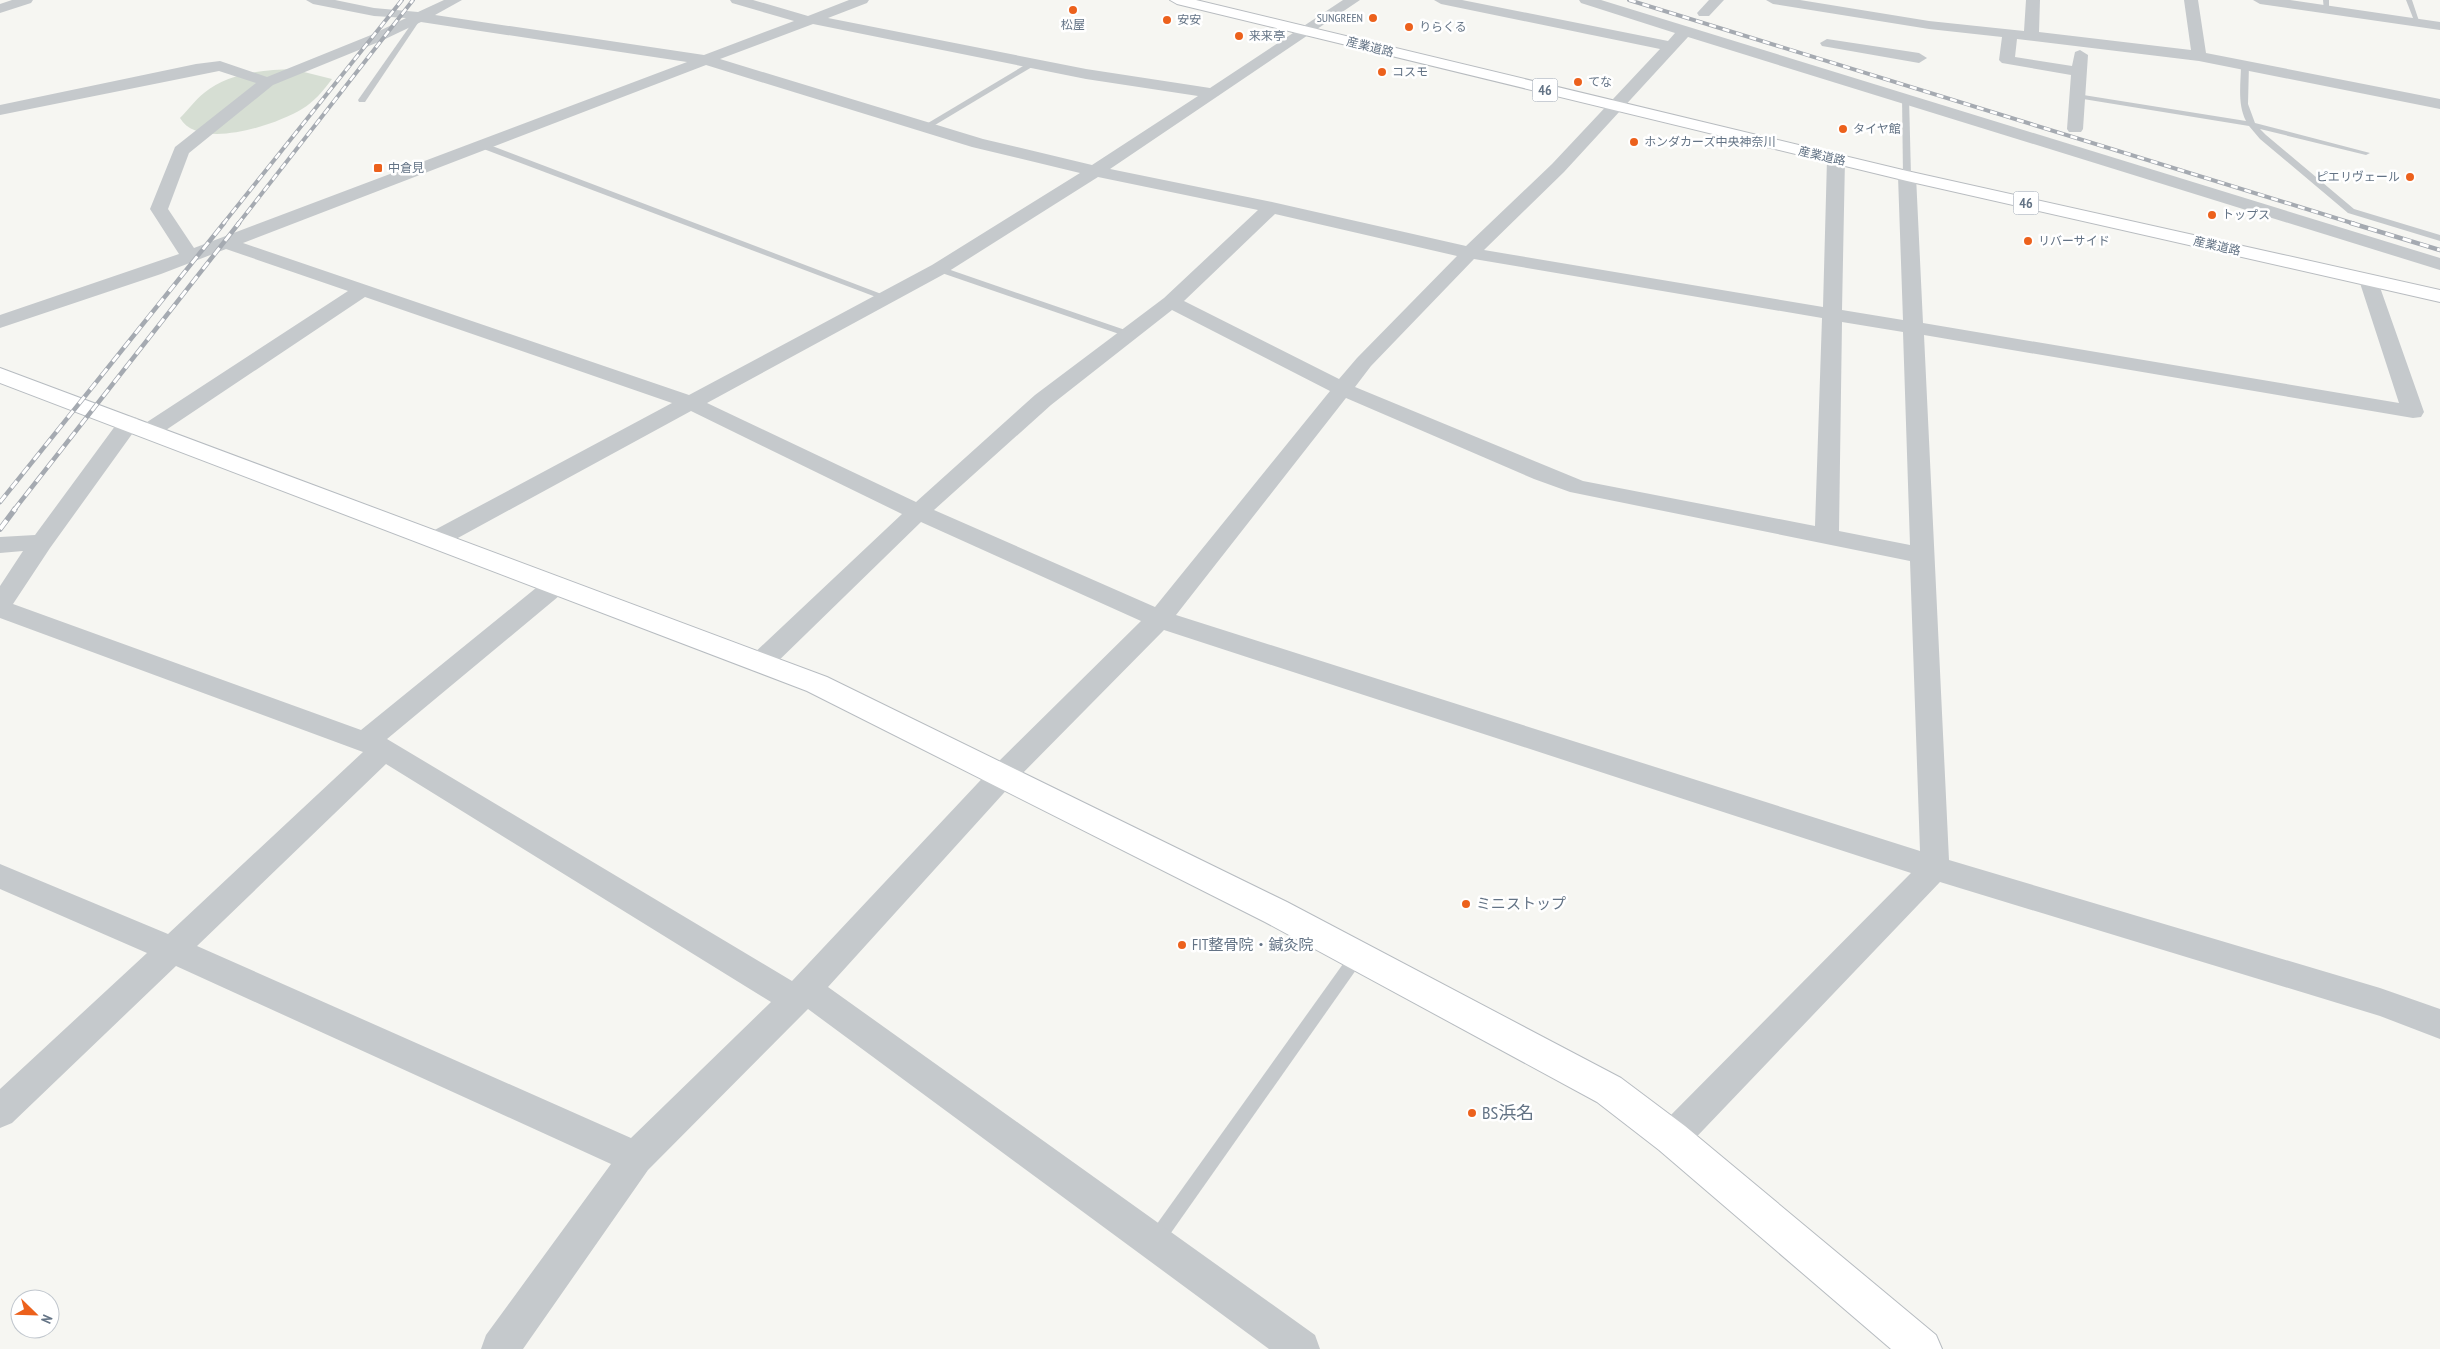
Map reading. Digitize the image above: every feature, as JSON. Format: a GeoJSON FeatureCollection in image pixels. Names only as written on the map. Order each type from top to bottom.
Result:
{"type":"FeatureCollection","features":[{"type":"Feature","properties":{"kind":"street"},"geometry":{"type":"LineString","coordinates":[[0,9],[26,0]]}},
{"type":"Feature","properties":{"kind":"street"},"geometry":{"type":"LineString","coordinates":[[313,0],[374,12],[410,14],[419,18],[707,60],[816,95],[927,126],[978,143],[1095,171],[1176,186],[1470,253],[2413,412],[2368,280]]}},
{"type":"Feature","properties":{"kind":"street"},"geometry":{"type":"LineString","coordinates":[[190,257],[160,209],[181,150],[267,82],[376,38],[454,0]]}},
{"type":"Feature","properties":{"kind":"street"},"geometry":{"type":"LineString","coordinates":[[736,0],[810,20],[1033,64],[1212,94]]}},
{"type":"Feature","properties":{"kind":"street"},"geometry":{"type":"LineString","coordinates":[[0,322],[190,257],[862,0]]}},
{"type":"Feature","properties":{"kind":"street","name":"産業道路"},"geometry":{"type":"LineString","coordinates":[[1177,0],[1614,107],[1907,176],[2440,296]]}},
{"type":"Feature","properties":{"kind":"street"},"geometry":{"type":"LineString","coordinates":[[437,539],[939,269],[1095,171],[1353,0]]}},
{"type":"Feature","properties":{"kind":"street"},"geometry":{"type":"LineString","coordinates":[[1441,0],[1670,46]]}},
{"type":"Feature","properties":{"kind":"street"},"geometry":{"type":"LineString","coordinates":[[1586,0],[1906,97],[2440,264]]}},
{"type":"Feature","properties":{"kind":"street"},"geometry":{"type":"LineString","coordinates":[[1704,13],[1717,0]]}},
{"type":"Feature","properties":{"kind":"street"},"geometry":{"type":"LineString","coordinates":[[1773,0],[1872,17],[2200,56],[2440,104]]}},
{"type":"Feature","properties":{"kind":"street"},"geometry":{"type":"LineString","coordinates":[[1872,17],[1876,0]]}},
{"type":"Feature","properties":{"kind":"street"},"geometry":{"type":"LineString","coordinates":[[2031,36],[2033,0]]}},
{"type":"Feature","properties":{"kind":"street"},"geometry":{"type":"LineString","coordinates":[[2191,0],[2200,56]]}},
{"type":"Feature","properties":{"kind":"street"},"geometry":{"type":"LineString","coordinates":[[2260,0],[2327,5],[2440,26]]}},
{"type":"Feature","properties":{"kind":"street"},"geometry":{"type":"LineString","coordinates":[[1827,43],[1916,65],[1929,24]]}},
{"type":"Feature","properties":{"kind":"street"},"geometry":{"type":"LineString","coordinates":[[500,1349],[636,1158],[800,994],[1002,776],[1159,619],[1364,362],[1470,253],[1558,168],[1685,31]]}},
{"type":"Feature","properties":{"kind":"street"},"geometry":{"type":"LineString","coordinates":[[2010,34],[2007,60],[2079,72]]}},
{"type":"Feature","properties":{"kind":"street"},"geometry":{"type":"LineString","coordinates":[[2075,129],[2081,41]]}},
{"type":"Feature","properties":{"kind":"street"},"geometry":{"type":"LineString","coordinates":[[0,110],[196,69],[220,66],[267,82]]}},
{"type":"Feature","properties":{"kind":"street"},"geometry":{"type":"LineString","coordinates":[[1827,536],[1836,159]]}},
{"type":"Feature","properties":{"kind":"street"},"geometry":{"type":"LineString","coordinates":[[1672,1138],[1935,868],[1907,176]]}},
{"type":"Feature","properties":{"kind":"street"},"geometry":{"type":"LineString","coordinates":[[760,663],[918,512],[1043,400],[1171,302],[1272,207]]}},
{"type":"Feature","properties":{"kind":"street"},"geometry":{"type":"LineString","coordinates":[[226,243],[361,291],[689,402],[918,512],[1159,619],[1935,868],[2380,1002],[2432,1021]]}},
{"type":"Feature","properties":{"kind":"street"},"geometry":{"type":"LineString","coordinates":[[0,605],[42,542],[139,427],[361,291]]}},
{"type":"Feature","properties":{"kind":"street"},"geometry":{"type":"LineString","coordinates":[[1171,302],[1343,389],[1542,474],[1578,487],[1922,555]]}},
{"type":"Feature","properties":{"kind":"street"},"geometry":{"type":"LineString","coordinates":[[0,375],[817,684],[1276,912],[1609,1090],[1672,1138],[1922,1349]]}},
{"type":"Feature","properties":{"kind":"street"},"geometry":{"type":"LineString","coordinates":[[0,545],[42,542]]}},
{"type":"Feature","properties":{"kind":"street"},"geometry":{"type":"LineString","coordinates":[[0,1112],[173,950],[375,746],[556,585]]}},
{"type":"Feature","properties":{"kind":"street"},"geometry":{"type":"LineString","coordinates":[[0,610],[375,746],[800,994],[1155,1241],[1301,1349]]}},
{"type":"Feature","properties":{"kind":"street"},"geometry":{"type":"LineString","coordinates":[[0,876],[173,950],[636,1158]]}},
{"type":"Feature","properties":{"kind":"lane"},"geometry":{"type":"LineString","coordinates":[[2409,0],[2418,23]]}},
{"type":"Feature","properties":{"kind":"lane"},"geometry":{"type":"LineString","coordinates":[[362,100],[419,18]]}},
{"type":"Feature","properties":{"kind":"lane"},"geometry":{"type":"LineString","coordinates":[[927,126],[1033,64]]}},
{"type":"Feature","properties":{"kind":"lane"},"geometry":{"type":"LineString","coordinates":[[2245,64],[2244,109],[2249,124],[2351,211],[2440,238]]}},
{"type":"Feature","properties":{"kind":"lane"},"geometry":{"type":"LineString","coordinates":[[2077,96],[2249,124],[2366,153]]}},
{"type":"Feature","properties":{"kind":"lane"},"geometry":{"type":"LineString","coordinates":[[1906,97],[1907,176]]}},
{"type":"Feature","properties":{"kind":"lane"},"geometry":{"type":"LineString","coordinates":[[484,146],[887,298]]}},
{"type":"Feature","properties":{"kind":"lane"},"geometry":{"type":"LineString","coordinates":[[939,269],[1128,334]]}},
{"type":"Feature","properties":{"kind":"lane"},"geometry":{"type":"LineString","coordinates":[[1155,1241],[1358,955]]}},
{"type":"Feature","properties":{"kind":"shaded area"},"geometry":{"type":"Polygon","coordinates":[[[292,69],[332,79],[310,103],[275,122],[257,128],[220,134],[203,133],[190,128],[180,118],[201,96],[213,86],[224,81],[257,72],[292,69]]]}},
{"type":"Feature","properties":{"kind":"railway"},"geometry":{"type":"LineString","coordinates":[[223,224],[402,0]]}},
{"type":"Feature","properties":{"kind":"railway"},"geometry":{"type":"LineString","coordinates":[[238,224],[413,0]]}},
{"type":"Feature","properties":{"kind":"railway"},"geometry":{"type":"LineString","coordinates":[[1629,0],[2355,224]]}},
{"type":"Feature","properties":{"kind":"railway"},"geometry":{"type":"LineString","coordinates":[[0,502],[224,223]]}},
{"type":"Feature","properties":{"kind":"railway"},"geometry":{"type":"LineString","coordinates":[[14,510],[239,223]]}},
{"type":"Feature","properties":{"kind":"railway"},"geometry":{"type":"LineString","coordinates":[[2351,223],[2440,250]]}},
{"type":"Feature","properties":{"kind":"railway"},"geometry":{"type":"LineString","coordinates":[[0,529],[15,509]]}},
{"type":"Feature","properties":{"kind":"place","name":"松屋"},"geometry":{"type":"Point","coordinates":[1073,10]}},
{"type":"Feature","properties":{"kind":"place","name":"SUNGREEN"},"geometry":{"type":"Point","coordinates":[1373,18]}},
{"type":"Feature","properties":{"kind":"place","name":"安安"},"geometry":{"type":"Point","coordinates":[1167,20]}},
{"type":"Feature","properties":{"kind":"place","name":"りらくる"},"geometry":{"type":"Point","coordinates":[1409,27]}},
{"type":"Feature","properties":{"kind":"place","name":"来来亭"},"geometry":{"type":"Point","coordinates":[1239,36]}},
{"type":"Feature","properties":{"kind":"place","name":"コスモ"},"geometry":{"type":"Point","coordinates":[1382,72]}},
{"type":"Feature","properties":{"kind":"place","name":"てな"},"geometry":{"type":"Point","coordinates":[1578,82]}},
{"type":"Feature","properties":{"kind":"place","name":"タイヤ館"},"geometry":{"type":"Point","coordinates":[1843,129]}},
{"type":"Feature","properties":{"kind":"place","name":"ホンダカーズ中央神奈川"},"geometry":{"type":"Point","coordinates":[1634,142]}},
{"type":"Feature","properties":{"kind":"place","name":"中倉見"},"geometry":{"type":"Point","coordinates":[378,168]}},
{"type":"Feature","properties":{"kind":"place","name":"ピエリヴェール"},"geometry":{"type":"Point","coordinates":[2410,177]}},
{"type":"Feature","properties":{"kind":"place","name":"トップス"},"geometry":{"type":"Point","coordinates":[2212,215]}},
{"type":"Feature","properties":{"kind":"place","name":"リバーサイド"},"geometry":{"type":"Point","coordinates":[2028,241]}},
{"type":"Feature","properties":{"kind":"place","name":"ミニストップ"},"geometry":{"type":"Point","coordinates":[1466,904]}},
{"type":"Feature","properties":{"kind":"place","name":"FIT整骨院・鍼灸院"},"geometry":{"type":"Point","coordinates":[1182,945]}},
{"type":"Feature","properties":{"kind":"place","name":"BS浜名"},"geometry":{"type":"Point","coordinates":[1472,1113]}}]}
